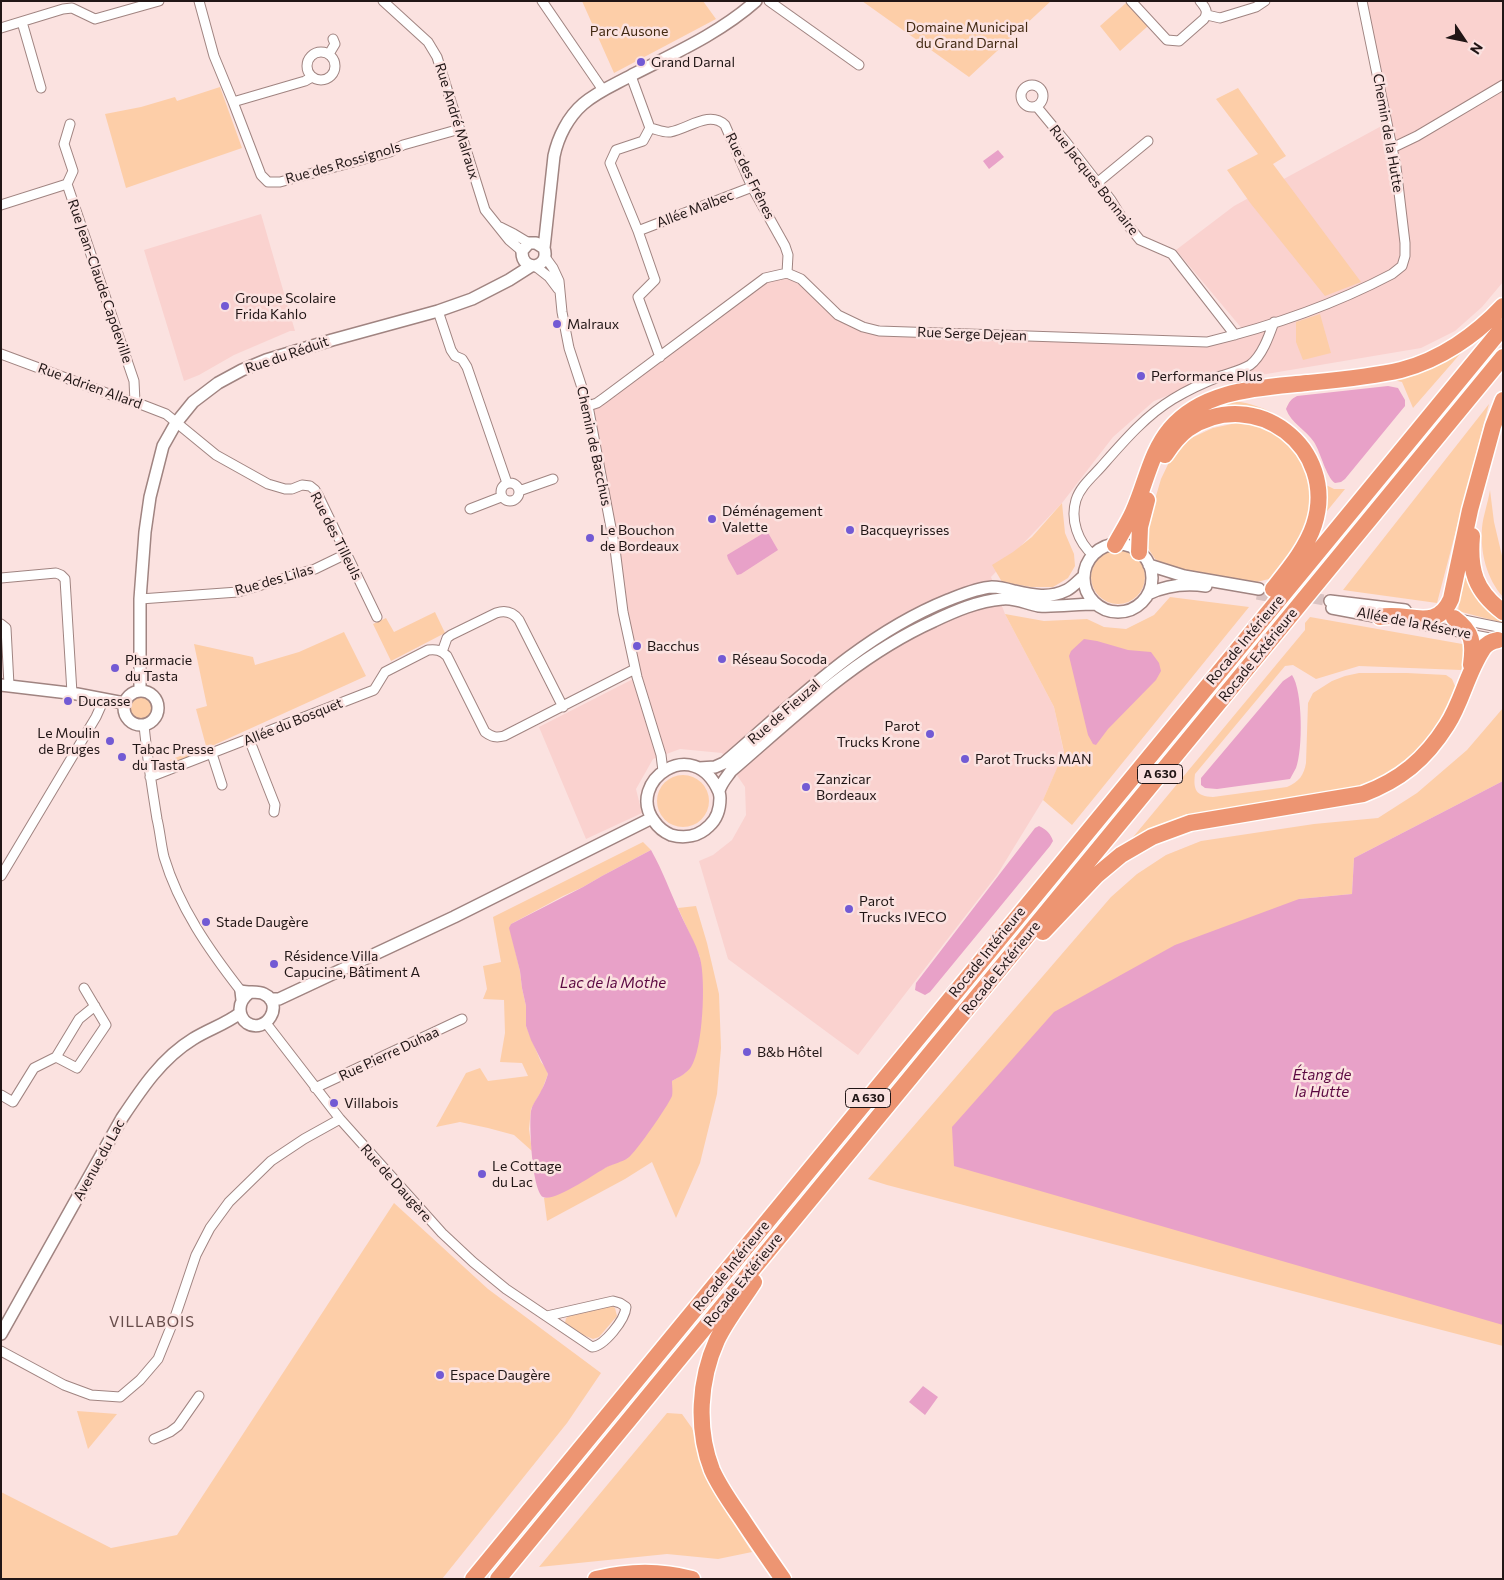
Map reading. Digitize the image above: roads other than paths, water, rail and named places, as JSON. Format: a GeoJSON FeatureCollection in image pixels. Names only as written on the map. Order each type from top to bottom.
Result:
{"type":"FeatureCollection","features":[{"type":"Feature","properties":{"kind":"highway"},"geometry":{"type":"LineString","coordinates":[[1115,545],[1134,511],[1144,480],[1160,444],[1171,428],[1193,409],[1232,393],[1340,380],[1402,370],[1433,358],[1465,340],[1491,319],[1503,306]]}},
{"type":"Feature","properties":{"kind":"highway","name":"Rocade Intérieure"},"geometry":{"type":"LineString","coordinates":[[472,1579],[1503,327]]}},
{"type":"Feature","properties":{"kind":"highway","name":"Rocade Extérieure"},"geometry":{"type":"LineString","coordinates":[[498,1579],[1503,357]]}},
{"type":"Feature","properties":{"kind":"highway"},"geometry":{"type":"LineString","coordinates":[[1447,617],[1444,612],[1451,599],[1470,510],[1493,426],[1503,400]]}},
{"type":"Feature","properties":{"kind":"highway"},"geometry":{"type":"LineString","coordinates":[[1144,558],[1140,527],[1154,476],[1167,451],[1186,430],[1209,419],[1233,414],[1249,415],[1264,419],[1281,428],[1300,445],[1312,465],[1318,489],[1317,512],[1310,534],[1300,552],[1257,608],[1252,632]]}},
{"type":"Feature","properties":{"kind":"highway"},"geometry":{"type":"LineString","coordinates":[[1477,486],[1470,556],[1473,572],[1478,585],[1486,597],[1503,612]]}},
{"type":"Feature","properties":{"kind":"highway"},"geometry":{"type":"LineString","coordinates":[[1380,617],[1390,615],[1425,619],[1447,617],[1461,623],[1473,642],[1469,677]]}},
{"type":"Feature","properties":{"kind":"highway"},"geometry":{"type":"LineString","coordinates":[[926,1059],[1097,875],[1121,855],[1152,837],[1190,823],[1362,794],[1379,788],[1399,777],[1415,764],[1447,726],[1483,649],[1501,636]]}},
{"type":"Feature","properties":{"kind":"highway"},"geometry":{"type":"LineString","coordinates":[[783,1579],[723,1492],[712,1469],[706,1452],[703,1433],[701,1417],[702,1397],[706,1372],[716,1342],[723,1329],[817,1190]]}},
{"type":"Feature","properties":{"kind":"highway"},"geometry":{"type":"LineString","coordinates":[[596,1579],[627,1572],[679,1575],[692,1579]]}},
{"type":"Feature","properties":{"kind":"street"},"geometry":{"type":"LineString","coordinates":[[1,28],[22,22],[62,5],[95,19],[158,1]]}},
{"type":"Feature","properties":{"kind":"street","name":"Rue des Rossignols"},"geometry":{"type":"LineString","coordinates":[[200,1],[214,56],[261,175],[268,182],[280,182],[385,154],[403,145],[460,130]]}},
{"type":"Feature","properties":{"kind":"street"},"geometry":{"type":"LineString","coordinates":[[542,1],[603,90]]}},
{"type":"Feature","properties":{"kind":"street"},"geometry":{"type":"LineString","coordinates":[[770,1],[859,65]]}},
{"type":"Feature","properties":{"kind":"street"},"geometry":{"type":"LineString","coordinates":[[1131,1],[1167,40],[1173,42],[1179,41],[1207,15],[1206,8],[1200,1]]}},
{"type":"Feature","properties":{"kind":"street"},"geometry":{"type":"LineString","coordinates":[[1207,15],[1220,18],[1256,8],[1265,1]]}},
{"type":"Feature","properties":{"kind":"street","name":"Chemin de la Hutte"},"geometry":{"type":"LineString","coordinates":[[1362,1],[1392,148],[1405,243],[1405,256],[1402,266]]}},
{"type":"Feature","properties":{"kind":"street","name":"Rue du Réduit"},"geometry":{"type":"LineString","coordinates":[[544,253],[557,142],[568,122],[582,105],[603,90],[703,39],[752,2]]}},
{"type":"Feature","properties":{"kind":"street","name":"Rue André Malraux"},"geometry":{"type":"LineString","coordinates":[[387,3],[428,42],[437,57],[484,210],[500,227],[514,234],[528,255]]}},
{"type":"Feature","properties":{"kind":"street"},"geometry":{"type":"LineString","coordinates":[[22,22],[41,88]]}},
{"type":"Feature","properties":{"kind":"street"},"geometry":{"type":"LineString","coordinates":[[329,54],[335,44],[333,39]]}},
{"type":"Feature","properties":{"kind":"street"},"geometry":{"type":"LineString","coordinates":[[233,102],[312,78],[320,80],[329,78],[334,73],[336,66],[335,61],[329,54],[320,52],[312,55],[309,59],[307,68],[312,78]]}},
{"type":"Feature","properties":{"kind":"street"},"geometry":{"type":"LineString","coordinates":[[631,76],[650,128],[643,142],[616,150],[610,163],[638,231],[655,280],[638,296],[660,357]]}},
{"type":"Feature","properties":{"kind":"street"},"geometry":{"type":"LineString","coordinates":[[1392,148],[1418,136],[1503,85]]}},
{"type":"Feature","properties":{"kind":"street","name":"Rue Jacques Bonnaire"},"geometry":{"type":"LineString","coordinates":[[1036,107],[1066,142],[1140,240],[1172,254],[1235,335]]}},
{"type":"Feature","properties":{"kind":"street","name":"Rue des Frênes"},"geometry":{"type":"LineString","coordinates":[[650,128],[668,133],[710,118],[720,120],[725,124],[752,187],[786,246],[788,255],[787,273]]}},
{"type":"Feature","properties":{"kind":"street","name":"Rue Jean-Claude Capdeville"},"geometry":{"type":"LineString","coordinates":[[70,124],[64,144],[73,171],[67,184],[134,381],[135,402]]}},
{"type":"Feature","properties":{"kind":"street"},"geometry":{"type":"LineString","coordinates":[[1096,182],[1148,141]]}},
{"type":"Feature","properties":{"kind":"street"},"geometry":{"type":"LineString","coordinates":[[1,205],[67,184]]}},
{"type":"Feature","properties":{"kind":"street","name":"Allée Malbec"},"geometry":{"type":"LineString","coordinates":[[638,231],[752,187]]}},
{"type":"Feature","properties":{"kind":"street","name":"Rue du Réduit"},"geometry":{"type":"LineString","coordinates":[[140,690],[140,599],[145,532],[150,497],[163,446],[176,423],[197,399],[218,383],[242,370],[284,355],[438,311],[472,299],[518,276],[541,228],[548,208]]}},
{"type":"Feature","properties":{"kind":"street"},"geometry":{"type":"LineString","coordinates":[[539,244],[544,253],[541,263],[528,255],[539,244]]}},
{"type":"Feature","properties":{"kind":"street","name":"Chemin de Bacchus"},"geometry":{"type":"LineString","coordinates":[[544,253],[559,281],[562,312],[569,348],[588,406],[615,549],[623,612],[635,670],[661,755],[663,771]]}},
{"type":"Feature","properties":{"kind":"street","name":"Chemin de Bacchus"},"geometry":{"type":"LineString","coordinates":[[528,255],[549,277],[558,289],[560,296]]}},
{"type":"Feature","properties":{"kind":"street","name":"Rue Serge Dejean"},"geometry":{"type":"LineString","coordinates":[[787,273],[801,279],[838,315],[863,327],[879,331],[1207,342],[1235,335],[1323,305],[1372,284],[1392,274],[1402,266]]}},
{"type":"Feature","properties":{"kind":"street"},"geometry":{"type":"LineString","coordinates":[[588,406],[603,399],[765,278],[787,273]]}},
{"type":"Feature","properties":{"kind":"street"},"geometry":{"type":"LineString","coordinates":[[438,311],[451,350],[467,366],[507,483]]}},
{"type":"Feature","properties":{"kind":"street"},"geometry":{"type":"LineString","coordinates":[[1093,555],[1077,533],[1074,515],[1076,500],[1084,485],[1139,426],[1156,411],[1174,398],[1250,365],[1263,348],[1274,322]]}},
{"type":"Feature","properties":{"kind":"street","name":"Rue Adrien Allard"},"geometry":{"type":"LineString","coordinates":[[1,354],[166,414],[176,423]]}},
{"type":"Feature","properties":{"kind":"street","name":"Rue des Tilleuls"},"geometry":{"type":"LineString","coordinates":[[176,423],[216,455],[268,484],[285,489],[292,489],[302,485],[310,486],[315,490],[377,617]]}},
{"type":"Feature","properties":{"kind":"street"},"geometry":{"type":"LineString","coordinates":[[519,491],[553,479]]}},
{"type":"Feature","properties":{"kind":"street"},"geometry":{"type":"LineString","coordinates":[[507,483],[515,484],[519,491],[518,497],[514,501],[506,501],[502,497],[501,489],[507,483]]}},
{"type":"Feature","properties":{"kind":"street"},"geometry":{"type":"LineString","coordinates":[[470,509],[502,497]]}},
{"type":"Feature","properties":{"kind":"street"},"geometry":{"type":"LineString","coordinates":[[1144,558],[1152,579],[1148,594],[1136,607],[1128,611],[1111,612],[1096,604],[1086,591],[1084,576],[1088,562],[1099,550],[1115,545],[1124,545],[1144,558],[1184,576],[1258,591],[1182,584],[1169,586],[1148,594]]}},
{"type":"Feature","properties":{"kind":"street","name":"Rue des Lilas"},"geometry":{"type":"LineString","coordinates":[[140,599],[238,592],[315,569],[346,554]]}},
{"type":"Feature","properties":{"kind":"street"},"geometry":{"type":"LineString","coordinates":[[1,578],[56,573],[65,579],[72,693]]}},
{"type":"Feature","properties":{"kind":"street","name":"Rue de Fieuzal"},"geometry":{"type":"LineString","coordinates":[[663,771],[680,765],[690,765],[699,768],[715,767],[724,763],[844,660],[880,635],[948,600],[992,587],[1038,596],[1057,593],[1068,590],[1084,576]]}},
{"type":"Feature","properties":{"kind":"street","name":"Rue de Fieuzal"},"geometry":{"type":"LineString","coordinates":[[652,818],[668,834],[680,837],[692,836],[703,832],[712,824],[718,813],[720,806],[719,792],[725,778],[731,772],[849,671],[887,645],[918,628],[975,604],[1005,598],[1037,605],[1096,604]]}},
{"type":"Feature","properties":{"kind":"street","name":"Allée de la Réserve"},"geometry":{"type":"LineString","coordinates":[[1328,604],[1390,608],[1447,617],[1501,636],[1469,634],[1380,617],[1328,604]]}},
{"type":"Feature","properties":{"kind":"street"},"geometry":{"type":"LineString","coordinates":[[563,707],[519,620],[511,613],[504,611],[496,613],[447,638],[442,652],[451,662],[482,726],[491,736],[497,738],[563,707],[635,670]]}},
{"type":"Feature","properties":{"kind":"street"},"geometry":{"type":"LineString","coordinates":[[1,624],[6,628],[5,685],[72,693],[124,703]]}},
{"type":"Feature","properties":{"kind":"street","name":"Allée du Bosquet"},"geometry":{"type":"LineString","coordinates":[[150,777],[374,690],[385,672],[428,650],[435,649],[442,652]]}},
{"type":"Feature","properties":{"kind":"street"},"geometry":{"type":"LineString","coordinates":[[140,690],[151,694],[158,703],[157,714],[154,720],[144,725],[129,721],[124,713],[124,703],[130,694],[140,690]]}},
{"type":"Feature","properties":{"kind":"street"},"geometry":{"type":"LineString","coordinates":[[1,876],[96,717],[104,700]]}},
{"type":"Feature","properties":{"kind":"street"},"geometry":{"type":"LineString","coordinates":[[144,725],[150,777],[164,856],[187,911],[214,957],[244,995]]}},
{"type":"Feature","properties":{"kind":"street"},"geometry":{"type":"LineString","coordinates":[[249,739],[275,805],[274,812]]}},
{"type":"Feature","properties":{"kind":"street"},"geometry":{"type":"LineString","coordinates":[[212,754],[222,785]]}},
{"type":"Feature","properties":{"kind":"street"},"geometry":{"type":"LineString","coordinates":[[699,768],[715,782],[719,792]]}},
{"type":"Feature","properties":{"kind":"street"},"geometry":{"type":"LineString","coordinates":[[244,995],[239,1017],[252,1025],[271,1013],[454,917],[652,818],[648,808],[650,787],[655,778],[663,771]]}},
{"type":"Feature","properties":{"kind":"street"},"geometry":{"type":"LineString","coordinates":[[56,1057],[77,1068],[106,1025],[84,988]]}},
{"type":"Feature","properties":{"kind":"street"},"geometry":{"type":"LineString","coordinates":[[244,995],[257,992],[264,994],[271,1013]]}},
{"type":"Feature","properties":{"kind":"street"},"geometry":{"type":"LineString","coordinates":[[1,1095],[13,1102],[34,1068],[56,1057],[79,1019],[95,1006]]}},
{"type":"Feature","properties":{"kind":"street","name":"Rue de Daugère"},"geometry":{"type":"LineString","coordinates":[[271,1013],[315,1088],[340,1119],[442,1233],[473,1262],[506,1289],[592,1346],[600,1344],[622,1321],[626,1307],[613,1301],[547,1316]]}},
{"type":"Feature","properties":{"kind":"street","name":"Avenue du Lac"},"geometry":{"type":"LineString","coordinates":[[1,1334],[122,1118],[140,1090],[174,1052],[194,1038],[239,1017]]}},
{"type":"Feature","properties":{"kind":"street","name":"Rue Pierre Duhaa"},"geometry":{"type":"LineString","coordinates":[[315,1088],[462,1019]]}},
{"type":"Feature","properties":{"kind":"street"},"geometry":{"type":"LineString","coordinates":[[1,1351],[64,1385],[91,1395],[120,1397],[140,1380],[158,1359],[175,1317],[196,1255],[210,1228],[229,1202],[271,1161],[304,1139],[340,1119]]}},
{"type":"Feature","properties":{"kind":"street"},"geometry":{"type":"LineString","coordinates":[[154,1439],[178,1426],[200,1396]]}},
{"type":"Feature","properties":{"kind":"water"},"geometry":{"type":"Polygon","coordinates":[[[998,150],[1004,157],[989,169],[983,161],[998,150]]]}},
{"type":"Feature","properties":{"kind":"water"},"geometry":{"type":"Polygon","coordinates":[[[1388,386],[1398,388],[1405,400],[1405,406],[1345,479],[1335,483],[1329,476],[1314,442],[1288,414],[1286,409],[1288,404],[1297,396],[1388,386]]]}},
{"type":"Feature","properties":{"kind":"water"},"geometry":{"type":"Polygon","coordinates":[[[767,531],[778,550],[737,575],[727,555],[767,531]]]}},
{"type":"Feature","properties":{"kind":"water"},"geometry":{"type":"Polygon","coordinates":[[[1084,639],[1128,650],[1151,652],[1159,663],[1161,671],[1156,680],[1108,729],[1096,745],[1093,744],[1088,735],[1069,656],[1071,651],[1084,639]]]}},
{"type":"Feature","properties":{"kind":"water"},"geometry":{"type":"Polygon","coordinates":[[[1292,675],[1296,683],[1300,707],[1301,735],[1296,768],[1290,779],[1217,789],[1205,788],[1201,785],[1201,778],[1283,681],[1292,675]]]}},
{"type":"Feature","properties":{"kind":"water","name":"Étang de la Hutte"},"geometry":{"type":"Polygon","coordinates":[[[1503,781],[1503,1325],[954,1166],[952,1127],[1054,1012],[1175,945],[1299,899],[1352,894],[1354,858],[1503,781]]]}},
{"type":"Feature","properties":{"kind":"water"},"geometry":{"type":"Polygon","coordinates":[[[1039,826],[1051,836],[1053,841],[1050,846],[930,992],[925,995],[915,990],[916,983],[1035,828],[1039,826]]]}},
{"type":"Feature","properties":{"kind":"water","name":"Lac de la Mothe"},"geometry":{"type":"Polygon","coordinates":[[[651,850],[700,958],[703,997],[701,1030],[695,1058],[687,1072],[672,1081],[672,1096],[628,1158],[607,1167],[565,1192],[548,1198],[543,1197],[539,1192],[534,1170],[530,1118],[533,1106],[548,1074],[526,1026],[526,1006],[520,971],[509,928],[511,924],[651,850]]]}},
{"type":"Feature","properties":{"kind":"water"},"geometry":{"type":"Polygon","coordinates":[[[923,1386],[938,1397],[925,1415],[909,1402],[923,1386]]]}},
{"type":"Feature","properties":{"kind":"tunnel"},"geometry":{"type":"LineString","coordinates":[[1280,592],[1330,601]]}},
{"type":"Feature","properties":{"kind":"tunnel"},"geometry":{"type":"LineString","coordinates":[[1257,594],[1284,599]]}},
{"type":"Feature","properties":{"kind":"place","name":"Grand Darnal"},"geometry":{"type":"Point","coordinates":[641,62]}},
{"type":"Feature","properties":{"kind":"place","name":"Groupe Scolaire Frida Kahlo"},"geometry":{"type":"Point","coordinates":[225,306]}},
{"type":"Feature","properties":{"kind":"place","name":"Malraux"},"geometry":{"type":"Point","coordinates":[557,324]}},
{"type":"Feature","properties":{"kind":"place","name":"Performance Plus"},"geometry":{"type":"Point","coordinates":[1141,376]}},
{"type":"Feature","properties":{"kind":"place","name":"Déménagement Valette"},"geometry":{"type":"Point","coordinates":[712,519]}},
{"type":"Feature","properties":{"kind":"place","name":"Bacqueyrisses"},"geometry":{"type":"Point","coordinates":[850,530]}},
{"type":"Feature","properties":{"kind":"place","name":"Le Bouchon de Bordeaux"},"geometry":{"type":"Point","coordinates":[590,538]}},
{"type":"Feature","properties":{"kind":"place","name":"Bacchus"},"geometry":{"type":"Point","coordinates":[637,646]}},
{"type":"Feature","properties":{"kind":"place","name":"Réseau Socoda"},"geometry":{"type":"Point","coordinates":[722,659]}},
{"type":"Feature","properties":{"kind":"place","name":"Pharmacie du Tasta"},"geometry":{"type":"Point","coordinates":[115,668]}},
{"type":"Feature","properties":{"kind":"place","name":"Ducasse"},"geometry":{"type":"Point","coordinates":[68,701]}},
{"type":"Feature","properties":{"kind":"place","name":"Parot Trucks Krone"},"geometry":{"type":"Point","coordinates":[930,734]}},
{"type":"Feature","properties":{"kind":"place","name":"Le Moulin de Bruges"},"geometry":{"type":"Point","coordinates":[110,741]}},
{"type":"Feature","properties":{"kind":"place","name":"Tabac Presse du Tasta"},"geometry":{"type":"Point","coordinates":[122,757]}},
{"type":"Feature","properties":{"kind":"place","name":"Parot Trucks MAN"},"geometry":{"type":"Point","coordinates":[965,759]}},
{"type":"Feature","properties":{"kind":"place","name":"Zanzicar Bordeaux"},"geometry":{"type":"Point","coordinates":[806,787]}},
{"type":"Feature","properties":{"kind":"place","name":"Parot Trucks IVECO"},"geometry":{"type":"Point","coordinates":[849,909]}},
{"type":"Feature","properties":{"kind":"place","name":"Stade Daugère"},"geometry":{"type":"Point","coordinates":[206,922]}},
{"type":"Feature","properties":{"kind":"place","name":"Résidence Villa Capucine, Bâtiment A"},"geometry":{"type":"Point","coordinates":[274,964]}},
{"type":"Feature","properties":{"kind":"place","name":"B&b Hôtel"},"geometry":{"type":"Point","coordinates":[747,1052]}},
{"type":"Feature","properties":{"kind":"place","name":"Villabois"},"geometry":{"type":"Point","coordinates":[334,1103]}},
{"type":"Feature","properties":{"kind":"place","name":"Le Cottage du Lac"},"geometry":{"type":"Point","coordinates":[482,1174]}},
{"type":"Feature","properties":{"kind":"place","name":"Espace Daugère"},"geometry":{"type":"Point","coordinates":[440,1375]}},
{"type":"Feature","properties":{"kind":"district","name":"VILLABOIS"},"geometry":{"type":"Point","coordinates":[152,1322]}},
{"type":"Feature","properties":{"kind":"park label","name":"Parc Ausone"},"geometry":{"type":"Point","coordinates":[629,31]}},
{"type":"Feature","properties":{"kind":"park label","name":"Domaine Municipal du Grand Darnal"},"geometry":{"type":"Point","coordinates":[967,36]}}]}
